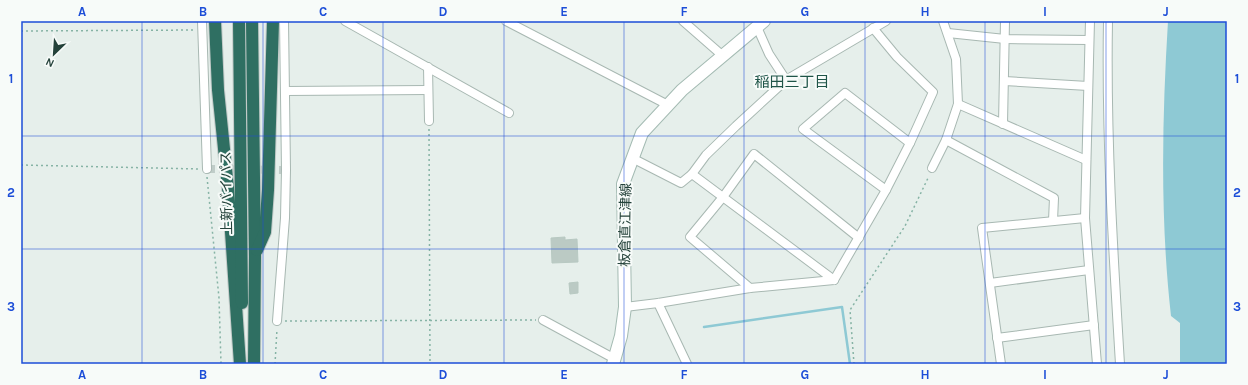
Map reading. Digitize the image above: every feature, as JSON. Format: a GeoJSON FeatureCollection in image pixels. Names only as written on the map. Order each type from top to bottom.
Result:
{"type":"FeatureCollection","features":[{"type":"Feature","properties":{"kind":"highway"},"geometry":{"type":"LineString","coordinates":[[215,21],[218,90],[228,188],[240,364]]}},
{"type":"Feature","properties":{"kind":"highway","name":"上新バイパス"},"geometry":{"type":"LineString","coordinates":[[239,21],[242,304],[240,364]]}},
{"type":"Feature","properties":{"kind":"highway","name":"上新バイパス"},"geometry":{"type":"LineString","coordinates":[[252,21],[255,256],[254,364]]}},
{"type":"Feature","properties":{"kind":"highway"},"geometry":{"type":"LineString","coordinates":[[255,256],[265,232],[268,190],[273,21]]}},
{"type":"Feature","properties":{"kind":"main road","name":"板倉直江津線"},"geometry":{"type":"LineString","coordinates":[[614,362],[625,307],[622,184],[642,133],[682,90],[760,24]]}},
{"type":"Feature","properties":{"kind":"street"},"geometry":{"type":"LineString","coordinates":[[202,21],[207,169]]}},
{"type":"Feature","properties":{"kind":"street"},"geometry":{"type":"LineString","coordinates":[[277,321],[285,218],[284,21]]}},
{"type":"Feature","properties":{"kind":"street"},"geometry":{"type":"LineString","coordinates":[[345,21],[509,114]]}},
{"type":"Feature","properties":{"kind":"street"},"geometry":{"type":"LineString","coordinates":[[506,21],[668,105]]}},
{"type":"Feature","properties":{"kind":"street"},"geometry":{"type":"LineString","coordinates":[[684,21],[723,56]]}},
{"type":"Feature","properties":{"kind":"street"},"geometry":{"type":"LineString","coordinates":[[632,158],[681,183],[692,174],[706,155],[786,80],[886,21]]}},
{"type":"Feature","properties":{"kind":"street"},"geometry":{"type":"LineString","coordinates":[[932,168],[946,140],[958,104],[956,59],[943,21]]}},
{"type":"Feature","properties":{"kind":"street"},"geometry":{"type":"LineString","coordinates":[[1003,124],[1005,21]]}},
{"type":"Feature","properties":{"kind":"street"},"geometry":{"type":"LineString","coordinates":[[1090,21],[1085,218],[1097,364]]}},
{"type":"Feature","properties":{"kind":"street"},"geometry":{"type":"LineString","coordinates":[[1108,21],[1107,80],[1110,204],[1120,364]]}},
{"type":"Feature","properties":{"kind":"street"},"geometry":{"type":"LineString","coordinates":[[760,24],[769,54],[786,80]]}},
{"type":"Feature","properties":{"kind":"street"},"geometry":{"type":"LineString","coordinates":[[834,280],[886,190],[910,143],[933,92],[897,57],[873,28]]}},
{"type":"Feature","properties":{"kind":"street"},"geometry":{"type":"LineString","coordinates":[[948,33],[1005,39],[1089,40]]}},
{"type":"Feature","properties":{"kind":"street"},"geometry":{"type":"LineString","coordinates":[[428,67],[429,122]]}},
{"type":"Feature","properties":{"kind":"street"},"geometry":{"type":"LineString","coordinates":[[1004,81],[1088,86]]}},
{"type":"Feature","properties":{"kind":"street"},"geometry":{"type":"LineString","coordinates":[[285,91],[428,90]]}},
{"type":"Feature","properties":{"kind":"street"},"geometry":{"type":"LineString","coordinates":[[886,190],[803,129],[845,94],[910,143]]}},
{"type":"Feature","properties":{"kind":"street"},"geometry":{"type":"LineString","coordinates":[[958,104],[1086,160]]}},
{"type":"Feature","properties":{"kind":"street"},"geometry":{"type":"LineString","coordinates":[[946,140],[1054,198],[1053,221]]}},
{"type":"Feature","properties":{"kind":"street"},"geometry":{"type":"LineString","coordinates":[[750,288],[690,237],[723,197],[754,154],[858,238]]}},
{"type":"Feature","properties":{"kind":"street"},"geometry":{"type":"LineString","coordinates":[[692,174],[834,280]]}},
{"type":"Feature","properties":{"kind":"street"},"geometry":{"type":"LineString","coordinates":[[1001,364],[982,228],[1085,218]]}},
{"type":"Feature","properties":{"kind":"street"},"geometry":{"type":"LineString","coordinates":[[990,283],[1089,270]]}},
{"type":"Feature","properties":{"kind":"street"},"geometry":{"type":"LineString","coordinates":[[625,307],[750,288],[834,280]]}},
{"type":"Feature","properties":{"kind":"street"},"geometry":{"type":"LineString","coordinates":[[658,303],[687,364]]}},
{"type":"Feature","properties":{"kind":"street"},"geometry":{"type":"LineString","coordinates":[[544,320],[614,362]]}},
{"type":"Feature","properties":{"kind":"street"},"geometry":{"type":"LineString","coordinates":[[998,338],[1094,325]]}},
{"type":"Feature","properties":{"kind":"path"},"geometry":{"type":"LineString","coordinates":[[21,31],[202,30]]}},
{"type":"Feature","properties":{"kind":"path"},"geometry":{"type":"LineString","coordinates":[[429,122],[430,364]]}},
{"type":"Feature","properties":{"kind":"path"},"geometry":{"type":"LineString","coordinates":[[21,165],[207,169],[219,298],[221,364]]}},
{"type":"Feature","properties":{"kind":"path"},"geometry":{"type":"LineString","coordinates":[[854,364],[850,310],[905,226],[932,168]]}},
{"type":"Feature","properties":{"kind":"path"},"geometry":{"type":"LineString","coordinates":[[275,364],[277,321],[544,320]]}},
{"type":"Feature","properties":{"kind":"water"},"geometry":{"type":"Polygon","coordinates":[[[1168,21],[1227,21],[1227,364],[1180,364],[1180,323],[1171,316],[1165,242],[1163,168],[1164,95],[1168,21]]]}},
{"type":"Feature","properties":{"kind":"building"},"geometry":{"type":"Polygon","coordinates":[[[565,237],[565,240],[577,239],[578,262],[552,263],[551,238],[565,237]]]}},
{"type":"Feature","properties":{"kind":"building"},"geometry":{"type":"Polygon","coordinates":[[[578,282],[578,293],[570,294],[569,283],[578,282]]]}},
{"type":"Feature","properties":{"kind":"waterway"},"geometry":{"type":"LineString","coordinates":[[704,327],[842,307],[850,364]]}},
{"type":"Feature","properties":{"kind":"tunnel"},"geometry":{"type":"LineString","coordinates":[[207,169],[286,170]]}},
{"type":"Feature","properties":{"kind":"district","name":"稲田三丁目"},"geometry":{"type":"Point","coordinates":[792,82]}}]}
